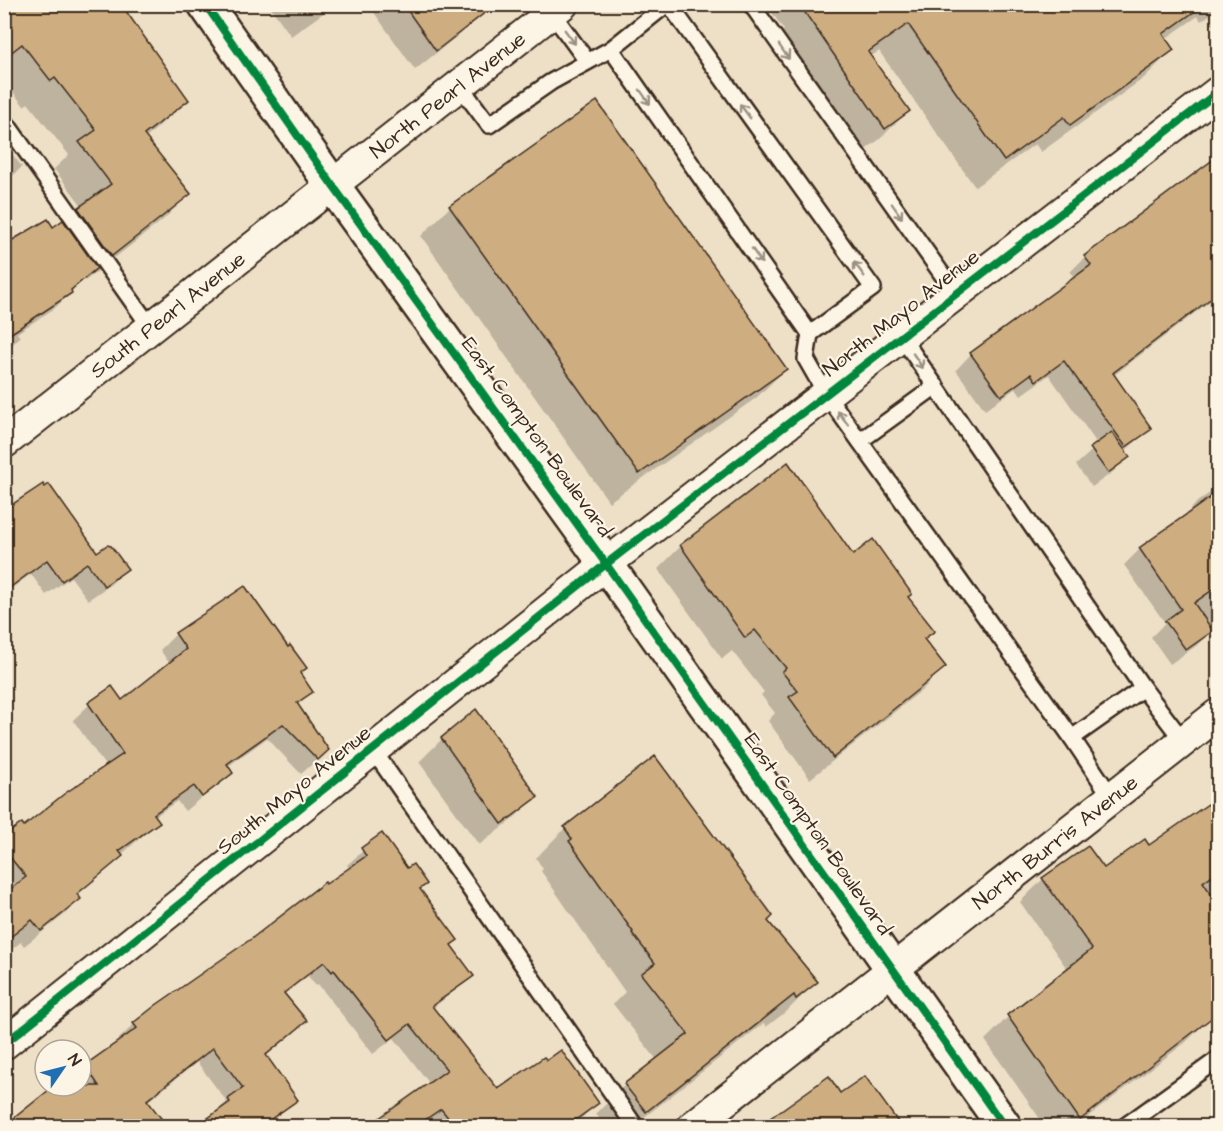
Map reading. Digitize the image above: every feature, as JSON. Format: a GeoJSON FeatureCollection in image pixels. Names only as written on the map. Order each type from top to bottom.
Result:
{"type":"FeatureCollection","features":[{"type":"Feature","properties":{"kind":"main road","name":"East Compton Boulevard"},"geometry":{"type":"LineString","coordinates":[[205,4],[333,186],[606,564],[1004,1126]]}},
{"type":"Feature","properties":{"kind":"street","name":"North Pearl Avenue"},"geometry":{"type":"LineString","coordinates":[[333,186],[558,9]]}},
{"type":"Feature","properties":{"kind":"street","name":"North Mayo Avenue"},"geometry":{"type":"LineString","coordinates":[[606,564],[1218,92]]}},
{"type":"Feature","properties":{"kind":"street","name":"South Pearl Avenue"},"geometry":{"type":"LineString","coordinates":[[4,443],[333,186]]}},
{"type":"Feature","properties":{"kind":"street","name":"South Mayo Avenue"},"geometry":{"type":"LineString","coordinates":[[4,1044],[606,564]]}},
{"type":"Feature","properties":{"kind":"street","name":"North Burris Avenue"},"geometry":{"type":"LineString","coordinates":[[693,1126],[1218,714]]}},
{"type":"Feature","properties":{"kind":"lane"},"geometry":{"type":"LineString","coordinates":[[460,86],[489,125],[587,61],[611,50],[668,4],[873,288],[810,334],[806,358],[826,394],[1072,738],[1112,798]]}},
{"type":"Feature","properties":{"kind":"lane"},"geometry":{"type":"LineString","coordinates":[[751,4],[956,294]]}},
{"type":"Feature","properties":{"kind":"lane"},"geometry":{"type":"LineString","coordinates":[[558,9],[587,61]]}},
{"type":"Feature","properties":{"kind":"lane"},"geometry":{"type":"LineString","coordinates":[[611,50],[810,334]]}},
{"type":"Feature","properties":{"kind":"lane"},"geometry":{"type":"LineString","coordinates":[[4,120],[151,328]]}},
{"type":"Feature","properties":{"kind":"lane"},"geometry":{"type":"LineString","coordinates":[[901,336],[1143,688],[1184,741]]}},
{"type":"Feature","properties":{"kind":"lane"},"geometry":{"type":"LineString","coordinates":[[860,441],[936,386]]}},
{"type":"Feature","properties":{"kind":"lane"},"geometry":{"type":"LineString","coordinates":[[1072,738],[1143,688]]}},
{"type":"Feature","properties":{"kind":"lane"},"geometry":{"type":"LineString","coordinates":[[373,750],[635,1126]]}},
{"type":"Feature","properties":{"kind":"lane"},"geometry":{"type":"LineString","coordinates":[[1125,1126],[1218,1059]]}},
{"type":"Feature","properties":{"kind":"building"},"geometry":{"type":"Polygon","coordinates":[[[4,4],[121,4],[189,100],[144,135],[191,194],[112,256],[78,208],[111,184],[79,142],[96,130],[55,78],[51,81],[22,44],[4,58],[4,4]]]}},
{"type":"Feature","properties":{"kind":"building"},"geometry":{"type":"Polygon","coordinates":[[[403,4],[496,4],[436,51],[403,4]]]}},
{"type":"Feature","properties":{"kind":"building"},"geometry":{"type":"Polygon","coordinates":[[[799,4],[1205,4],[1163,34],[1174,50],[1070,125],[1064,117],[1004,161],[908,24],[868,52],[910,111],[885,129],[799,4]]]}},
{"type":"Feature","properties":{"kind":"building"},"geometry":{"type":"Polygon","coordinates":[[[597,101],[787,369],[639,474],[449,206],[597,101]]]}},
{"type":"Feature","properties":{"kind":"building"},"geometry":{"type":"Polygon","coordinates":[[[1218,156],[1218,293],[1113,373],[1152,429],[1126,447],[1064,361],[1036,381],[1031,374],[1001,396],[970,353],[1091,265],[1084,256],[1218,156]]]}},
{"type":"Feature","properties":{"kind":"building"},"geometry":{"type":"Polygon","coordinates":[[[48,219],[53,227],[63,220],[97,268],[71,290],[72,293],[4,338],[4,245],[48,219]]]}},
{"type":"Feature","properties":{"kind":"building"},"geometry":{"type":"Polygon","coordinates":[[[1112,432],[1130,457],[1108,473],[1090,448],[1112,432]]]}},
{"type":"Feature","properties":{"kind":"building"},"geometry":{"type":"Polygon","coordinates":[[[788,462],[853,555],[873,539],[912,594],[908,597],[935,631],[924,639],[946,667],[833,758],[789,697],[798,691],[782,672],[786,668],[755,630],[745,638],[680,545],[788,462]]]}},
{"type":"Feature","properties":{"kind":"building"},"geometry":{"type":"Polygon","coordinates":[[[43,484],[45,487],[49,484],[97,552],[107,545],[111,546],[128,569],[104,586],[87,563],[62,581],[47,560],[4,592],[4,510],[43,484]]]}},
{"type":"Feature","properties":{"kind":"building"},"geometry":{"type":"Polygon","coordinates":[[[1218,492],[1218,586],[1194,603],[1213,631],[1186,650],[1165,621],[1181,609],[1139,548],[1218,492]]]}},
{"type":"Feature","properties":{"kind":"building"},"geometry":{"type":"Polygon","coordinates":[[[245,586],[288,647],[290,645],[307,668],[300,673],[313,692],[297,703],[329,750],[318,760],[283,724],[227,764],[233,773],[202,797],[194,786],[154,814],[160,822],[119,851],[123,856],[77,894],[81,899],[41,931],[32,920],[4,942],[4,894],[26,877],[4,850],[4,836],[22,823],[24,826],[64,794],[123,754],[88,703],[112,686],[122,700],[186,649],[175,633],[245,586]]]}},
{"type":"Feature","properties":{"kind":"building"},"geometry":{"type":"Polygon","coordinates":[[[476,709],[538,797],[502,824],[441,738],[476,709]]]}},
{"type":"Feature","properties":{"kind":"building"},"geometry":{"type":"Polygon","coordinates":[[[655,756],[773,916],[768,921],[818,982],[796,999],[794,995],[646,1112],[624,1084],[688,1034],[641,974],[655,963],[569,841],[572,839],[564,827],[655,756]]]}},
{"type":"Feature","properties":{"kind":"building"},"geometry":{"type":"Polygon","coordinates":[[[1208,804],[1218,819],[1218,871],[1203,882],[1218,904],[1218,1013],[1080,1120],[1007,1015],[1092,949],[1042,878],[1088,846],[1104,868],[1145,839],[1149,845],[1208,804]]]}},
{"type":"Feature","properties":{"kind":"building"},"geometry":{"type":"Polygon","coordinates":[[[382,833],[407,868],[413,864],[427,884],[420,889],[458,940],[451,945],[474,976],[432,1006],[498,1089],[544,1057],[547,1060],[561,1050],[599,1103],[567,1126],[455,1126],[441,1109],[416,1126],[368,1126],[447,1070],[410,1024],[389,1040],[334,970],[332,972],[324,962],[284,993],[307,1021],[266,1055],[298,1100],[261,1126],[197,1126],[230,1102],[228,1099],[243,1088],[213,1048],[147,1100],[167,1126],[4,1126],[39,1098],[93,1098],[93,1086],[99,1086],[93,1077],[93,1059],[137,1028],[133,1023],[156,1005],[251,939],[325,882],[326,884],[366,856],[361,848],[382,833]]]}},
{"type":"Feature","properties":{"kind":"building"},"geometry":{"type":"Polygon","coordinates":[[[829,1076],[840,1093],[865,1076],[901,1126],[759,1126],[829,1076]]]}},
{"type":"Feature","properties":{"kind":"cycle path"},"geometry":{"type":"LineString","coordinates":[[205,4],[333,186],[606,564],[1004,1126]]}},
{"type":"Feature","properties":{"kind":"cycle path"},"geometry":{"type":"LineString","coordinates":[[4,1044],[606,564],[1218,92]]}}]}
